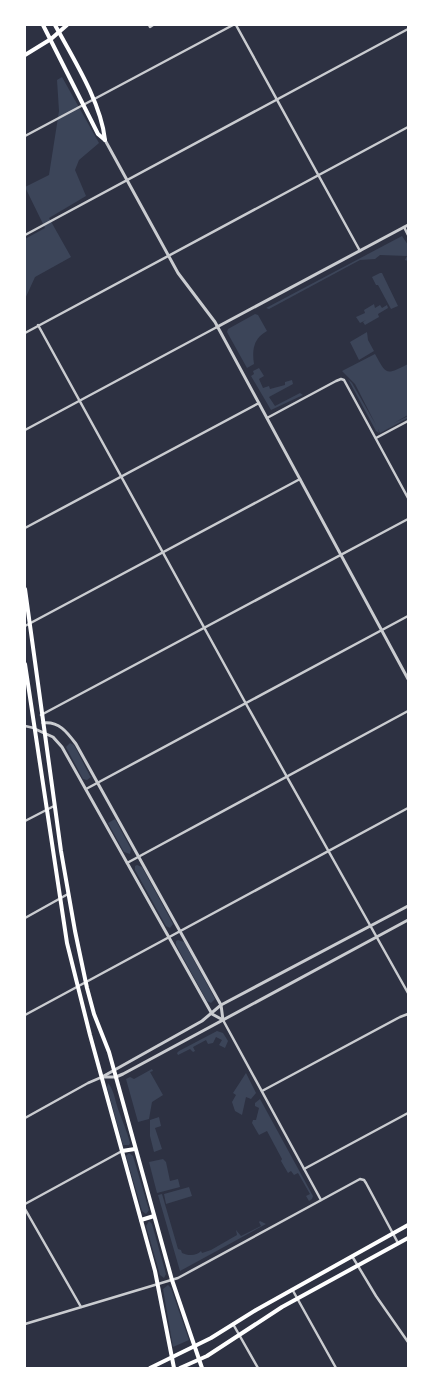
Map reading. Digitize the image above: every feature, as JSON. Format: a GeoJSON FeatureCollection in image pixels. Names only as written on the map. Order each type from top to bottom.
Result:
{"type":"FeatureCollection","features":[{"type":"Feature","properties":{"kind":"main road"},"geometry":{"type":"LineString","coordinates":[[43,25],[98,134],[105,140]]}},
{"type":"Feature","properties":{"kind":"main road"},"geometry":{"type":"LineString","coordinates":[[55,25],[72,54],[93,100],[104,130],[105,140]]}},
{"type":"Feature","properties":{"kind":"main road"},"geometry":{"type":"LineString","coordinates":[[25,55],[51,39],[67,25]]}},
{"type":"Feature","properties":{"kind":"main road"},"geometry":{"type":"LineString","coordinates":[[61,60],[72,54]]}},
{"type":"Feature","properties":{"kind":"main road"},"geometry":{"type":"LineString","coordinates":[[25,589],[27,625],[54,806],[68,894],[86,982],[94,1014],[105,1040],[114,1070],[172,1280],[202,1368]]}},
{"type":"Feature","properties":{"kind":"main road"},"geometry":{"type":"LineString","coordinates":[[25,664],[67,943],[158,1283],[174,1368]]}},
{"type":"Feature","properties":{"kind":"main road"},"geometry":{"type":"LineString","coordinates":[[122,1151],[135,1150]]}},
{"type":"Feature","properties":{"kind":"main road"},"geometry":{"type":"LineString","coordinates":[[140,1220],[154,1216]]}},
{"type":"Feature","properties":{"kind":"main road"},"geometry":{"type":"LineString","coordinates":[[150,1368],[171,1356],[195,1346],[292,1289],[408,1225]]}},
{"type":"Feature","properties":{"kind":"main road"},"geometry":{"type":"LineString","coordinates":[[180,1368],[199,1360],[297,1298],[408,1238]]}},
{"type":"Feature","properties":{"kind":"street"},"geometry":{"type":"LineString","coordinates":[[25,136],[234,25],[360,251]]}},
{"type":"Feature","properties":{"kind":"street"},"geometry":{"type":"LineString","coordinates":[[25,235],[408,29]]}},
{"type":"Feature","properties":{"kind":"street"},"geometry":{"type":"LineString","coordinates":[[25,332],[408,127]]}},
{"type":"Feature","properties":{"kind":"street"},"geometry":{"type":"LineString","coordinates":[[105,140],[168,256],[187,287],[208,312],[217,327],[408,679]]}},
{"type":"Feature","properties":{"kind":"street"},"geometry":{"type":"LineString","coordinates":[[25,430],[406,226],[408,235]]}},
{"type":"Feature","properties":{"kind":"street"},"geometry":{"type":"LineString","coordinates":[[38,326],[408,993]]}},
{"type":"Feature","properties":{"kind":"street"},"geometry":{"type":"LineString","coordinates":[[267,418],[341,379],[344,380],[348,384],[408,498]]}},
{"type":"Feature","properties":{"kind":"street"},"geometry":{"type":"LineString","coordinates":[[25,528],[259,404]]}},
{"type":"Feature","properties":{"kind":"street"},"geometry":{"type":"LineString","coordinates":[[376,438],[408,422]]}},
{"type":"Feature","properties":{"kind":"street"},"geometry":{"type":"LineString","coordinates":[[27,625],[300,479]]}},
{"type":"Feature","properties":{"kind":"street"},"geometry":{"type":"LineString","coordinates":[[41,715],[408,519]]}},
{"type":"Feature","properties":{"kind":"street"},"geometry":{"type":"LineString","coordinates":[[86,789],[408,616]]}},
{"type":"Feature","properties":{"kind":"street"},"geometry":{"type":"LineString","coordinates":[[127,863],[408,711]]}},
{"type":"Feature","properties":{"kind":"street"},"geometry":{"type":"LineString","coordinates":[[43,723],[55,723],[76,744],[221,1005],[223,1020],[321,1200]]}},
{"type":"Feature","properties":{"kind":"street"},"geometry":{"type":"LineString","coordinates":[[25,726],[44,732],[57,740],[212,1014],[223,1020]]}},
{"type":"Feature","properties":{"kind":"street"},"geometry":{"type":"LineString","coordinates":[[25,821],[54,806]]}},
{"type":"Feature","properties":{"kind":"street"},"geometry":{"type":"LineString","coordinates":[[25,1015],[408,808]]}},
{"type":"Feature","properties":{"kind":"street"},"geometry":{"type":"LineString","coordinates":[[25,918],[68,894]]}},
{"type":"Feature","properties":{"kind":"street"},"geometry":{"type":"LineString","coordinates":[[25,1118],[202,1021],[221,1005],[408,906]]}},
{"type":"Feature","properties":{"kind":"street"},"geometry":{"type":"LineString","coordinates":[[102,1077],[116,1077],[408,920]]}},
{"type":"Feature","properties":{"kind":"street"},"geometry":{"type":"LineString","coordinates":[[262,1091],[400,1016],[408,1014]]}},
{"type":"Feature","properties":{"kind":"street"},"geometry":{"type":"LineString","coordinates":[[304,1169],[408,1113]]}},
{"type":"Feature","properties":{"kind":"street"},"geometry":{"type":"LineString","coordinates":[[25,1204],[122,1151]]}},
{"type":"Feature","properties":{"kind":"street"},"geometry":{"type":"LineString","coordinates":[[25,1324],[172,1280],[360,1179],[366,1183],[398,1243]]}},
{"type":"Feature","properties":{"kind":"street"},"geometry":{"type":"LineString","coordinates":[[25,1209],[80,1307]]}},
{"type":"Feature","properties":{"kind":"street"},"geometry":{"type":"LineString","coordinates":[[352,1256],[408,1342]]}},
{"type":"Feature","properties":{"kind":"street"},"geometry":{"type":"LineString","coordinates":[[292,1289],[336,1368]]}},
{"type":"Feature","properties":{"kind":"street"},"geometry":{"type":"LineString","coordinates":[[234,1324],[258,1368]]}},
{"type":"Feature","properties":{"kind":"shaded area"},"geometry":{"type":"Polygon","coordinates":[[[62,77],[99,143],[79,160],[75,170],[86,196],[49,218],[71,257],[35,277],[25,299],[25,239],[45,228],[25,187],[49,175],[59,111],[57,80],[62,77]]]}},
{"type":"Feature","properties":{"kind":"shaded area"},"geometry":{"type":"Polygon","coordinates":[[[402,236],[408,245],[408,261],[405,260],[407,256],[380,255],[375,259],[360,260],[269,309],[266,308],[402,236]]]}},
{"type":"Feature","properties":{"kind":"shaded area"},"geometry":{"type":"Polygon","coordinates":[[[382,273],[398,306],[391,309],[372,277],[382,273]]]}},
{"type":"Feature","properties":{"kind":"shaded area"},"geometry":{"type":"Polygon","coordinates":[[[374,304],[375,308],[380,305],[382,308],[387,305],[388,308],[378,314],[379,317],[365,325],[363,322],[366,320],[360,323],[356,317],[365,313],[364,310],[374,304]]]}},
{"type":"Feature","properties":{"kind":"shaded area"},"geometry":{"type":"Polygon","coordinates":[[[255,314],[258,315],[267,331],[256,341],[253,354],[254,364],[247,368],[227,332],[228,329],[255,314]]]}},
{"type":"Feature","properties":{"kind":"shaded area"},"geometry":{"type":"Polygon","coordinates":[[[367,332],[368,340],[374,351],[359,360],[350,342],[367,332]]]}},
{"type":"Feature","properties":{"kind":"shaded area"},"geometry":{"type":"Polygon","coordinates":[[[375,354],[385,370],[388,371],[408,364],[408,415],[394,423],[408,416],[408,418],[380,433],[378,429],[379,433],[376,431],[348,379],[376,425],[355,384],[342,371],[375,354]]]}},
{"type":"Feature","properties":{"kind":"shaded area"},"geometry":{"type":"Polygon","coordinates":[[[259,368],[264,376],[259,379],[263,388],[269,386],[270,389],[285,385],[285,382],[292,380],[293,384],[269,397],[275,406],[300,393],[303,395],[271,410],[251,376],[254,374],[253,371],[259,368]]]}},
{"type":"Feature","properties":{"kind":"shaded area"},"geometry":{"type":"Polygon","coordinates":[[[70,743],[74,745],[91,777],[87,780],[83,779],[66,747],[70,743]]]}},
{"type":"Feature","properties":{"kind":"shaded area"},"geometry":{"type":"Polygon","coordinates":[[[115,819],[131,849],[130,854],[124,852],[108,823],[115,819]]]}},
{"type":"Feature","properties":{"kind":"shaded area"},"geometry":{"type":"Polygon","coordinates":[[[137,865],[142,867],[173,924],[170,928],[166,926],[135,870],[137,865]]]}},
{"type":"Feature","properties":{"kind":"shaded area"},"geometry":{"type":"Polygon","coordinates":[[[178,940],[184,942],[215,999],[211,1003],[207,1001],[176,945],[178,940]]]}},
{"type":"Feature","properties":{"kind":"shaded area"},"geometry":{"type":"Polygon","coordinates":[[[217,1031],[223,1033],[228,1041],[225,1048],[219,1045],[222,1040],[216,1037],[213,1043],[208,1044],[206,1040],[193,1047],[195,1051],[193,1052],[190,1049],[178,1055],[179,1051],[217,1031]]]}},
{"type":"Feature","properties":{"kind":"shaded area"},"geometry":{"type":"Polygon","coordinates":[[[152,1069],[153,1071],[150,1072],[163,1095],[152,1102],[149,1119],[138,1122],[126,1079],[130,1077],[134,1079],[152,1069]]]}},
{"type":"Feature","properties":{"kind":"shaded area"},"geometry":{"type":"Polygon","coordinates":[[[246,1073],[256,1093],[251,1099],[246,1097],[242,1115],[235,1111],[232,1102],[236,1095],[233,1093],[246,1073]]]}},
{"type":"Feature","properties":{"kind":"shaded area"},"geometry":{"type":"Polygon","coordinates":[[[108,1083],[113,1092],[130,1143],[129,1145],[123,1145],[107,1087],[108,1083]]]}},
{"type":"Feature","properties":{"kind":"shaded area"},"geometry":{"type":"Polygon","coordinates":[[[260,1099],[313,1196],[309,1201],[306,1196],[310,1194],[298,1173],[294,1175],[291,1171],[288,1173],[267,1131],[259,1135],[252,1123],[253,1120],[256,1120],[259,1108],[255,1106],[255,1103],[260,1099]]]}},
{"type":"Feature","properties":{"kind":"shaded area"},"geometry":{"type":"Polygon","coordinates":[[[159,1117],[161,1126],[155,1128],[162,1149],[154,1152],[150,1136],[150,1120],[159,1117]]]}},
{"type":"Feature","properties":{"kind":"shaded area"},"geometry":{"type":"Polygon","coordinates":[[[129,1153],[133,1156],[149,1210],[146,1214],[142,1211],[126,1156],[129,1153]]]}},
{"type":"Feature","properties":{"kind":"shaded area"},"geometry":{"type":"Polygon","coordinates":[[[163,1159],[166,1162],[170,1181],[178,1179],[180,1187],[157,1193],[149,1162],[163,1159]]]}},
{"type":"Feature","properties":{"kind":"shaded area"},"geometry":{"type":"Polygon","coordinates":[[[189,1187],[192,1196],[166,1204],[164,1194],[189,1187]]]}},
{"type":"Feature","properties":{"kind":"shaded area"},"geometry":{"type":"Polygon","coordinates":[[[162,1194],[178,1249],[184,1254],[195,1255],[201,1251],[202,1253],[211,1250],[237,1235],[236,1230],[241,1236],[261,1226],[260,1221],[266,1224],[180,1271],[158,1195],[162,1194]]]}},
{"type":"Feature","properties":{"kind":"shaded area"},"geometry":{"type":"Polygon","coordinates":[[[149,1221],[152,1224],[166,1274],[164,1278],[160,1275],[146,1226],[149,1221]]]}},
{"type":"Feature","properties":{"kind":"shaded area"},"geometry":{"type":"Polygon","coordinates":[[[168,1285],[171,1288],[189,1340],[173,1347],[163,1289],[168,1285]]]}}]}
